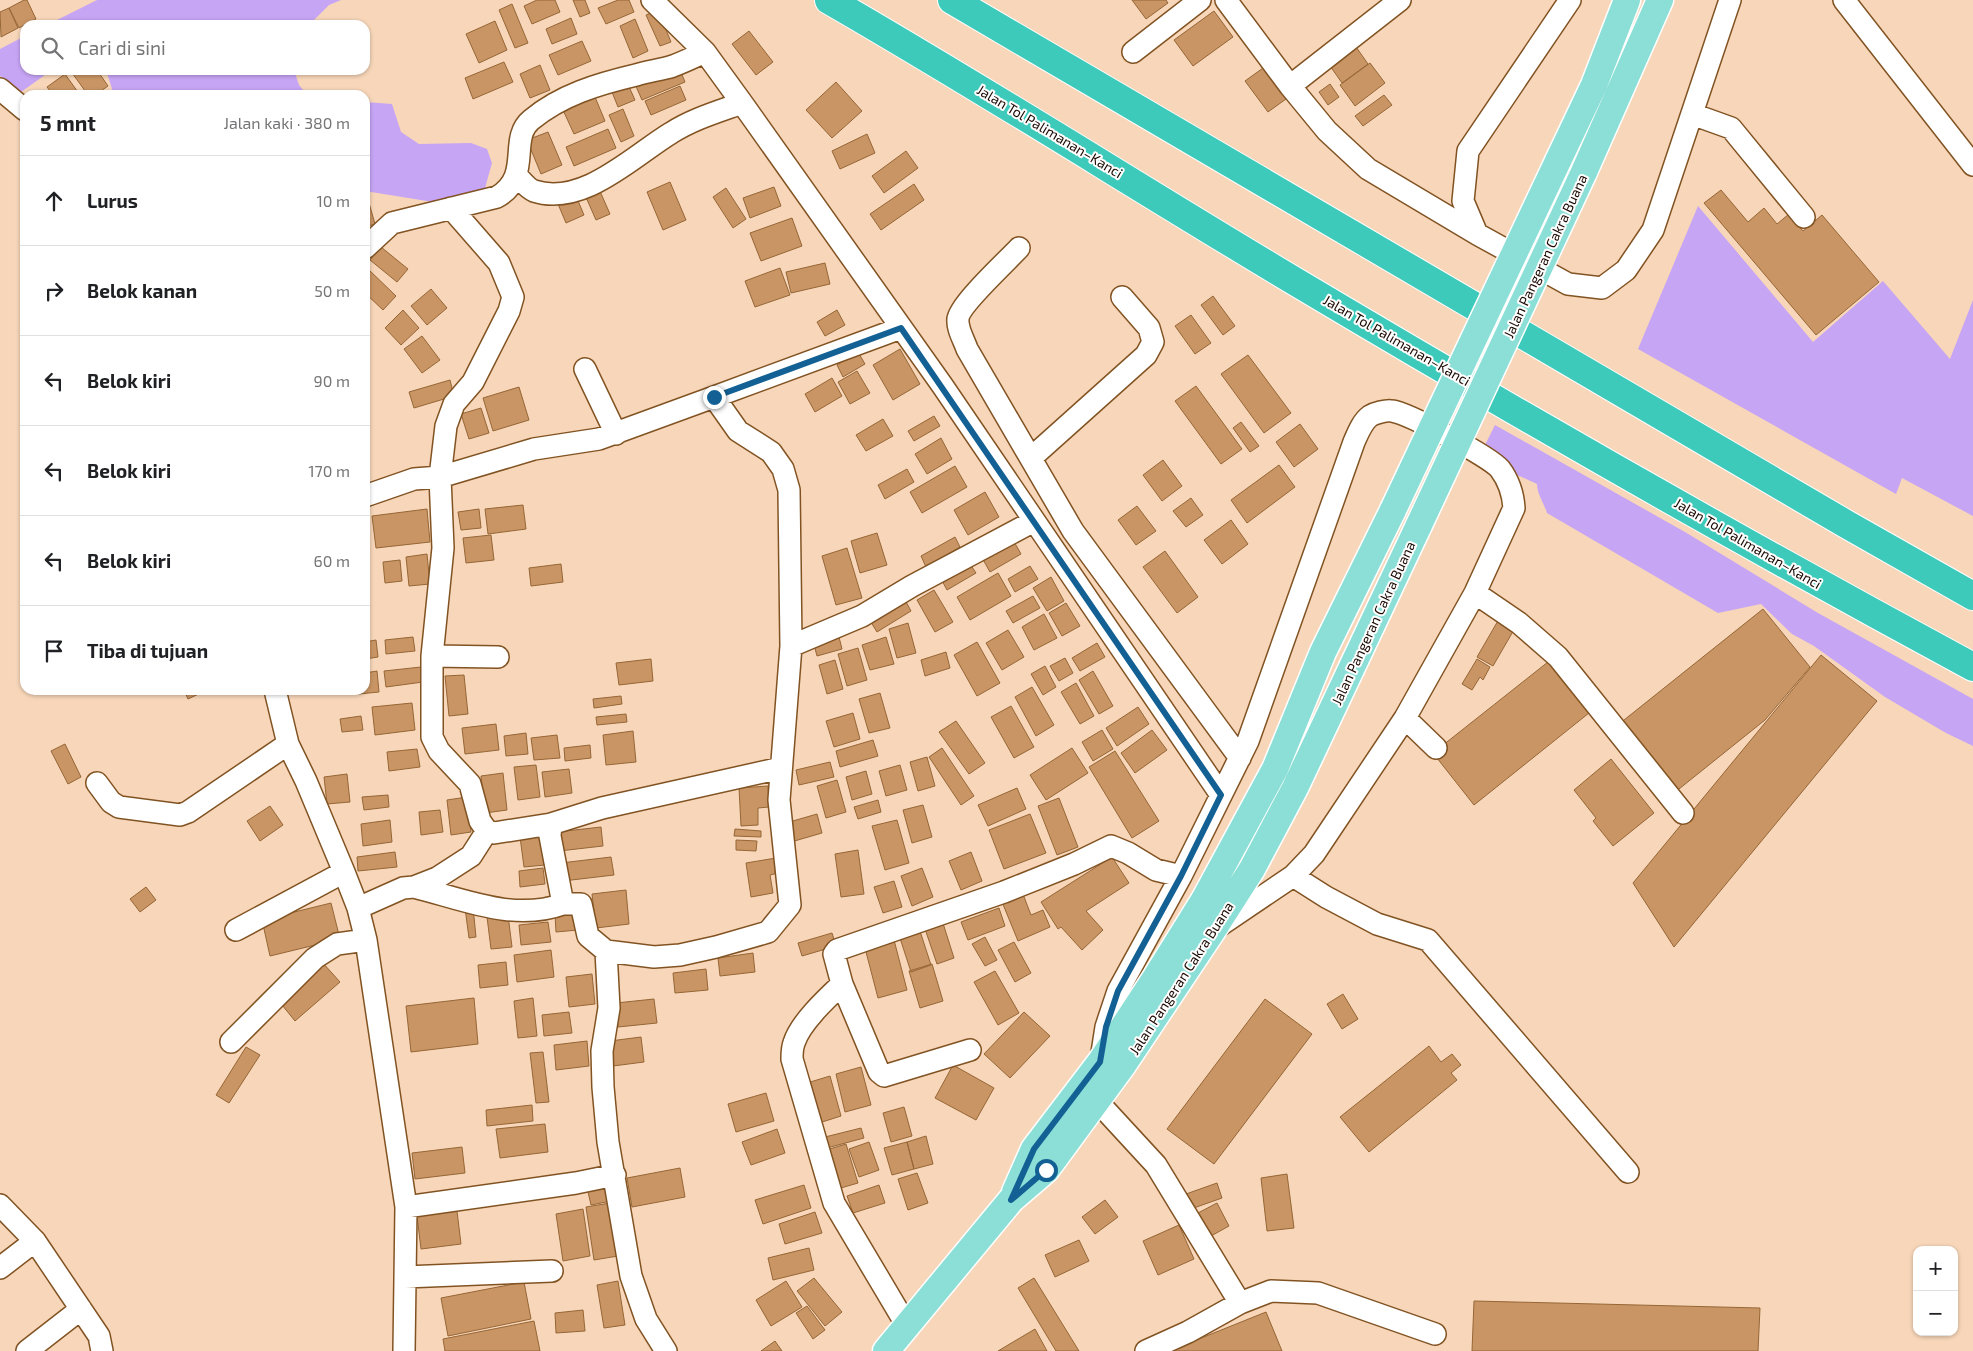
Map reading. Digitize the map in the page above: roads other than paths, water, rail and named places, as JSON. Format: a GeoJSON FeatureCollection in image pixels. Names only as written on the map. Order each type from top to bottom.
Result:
{"type":"FeatureCollection","features":[{"type":"Feature","properties":{"kind":"highway","name":"Jalan Tol Palimanan–Kanci"},"geometry":{"type":"LineString","coordinates":[[829,0],[933,60],[1322,297],[1805,576],[1973,667]]}},
{"type":"Feature","properties":{"kind":"highway"},"geometry":{"type":"LineString","coordinates":[[952,0],[1846,524],[1973,596]]}},
{"type":"Feature","properties":{"kind":"main road","name":"Jalan Pangeran Cakra Buana"},"geometry":{"type":"LineString","coordinates":[[1011,1200],[1034,1149],[1100,1062],[1204,900],[1275,769],[1323,652],[1393,510],[1594,85],[1627,0]]}},
{"type":"Feature","properties":{"kind":"main road","name":"Jalan Pangeran Cakra Buana"},"geometry":{"type":"LineString","coordinates":[[886,1351],[1011,1200],[1046,1170],[1164,1006],[1252,869],[1295,788],[1419,525],[1584,172],[1660,0]]}},
{"type":"Feature","properties":{"kind":"street"},"geometry":{"type":"LineString","coordinates":[[652,0],[705,52],[742,103],[901,328],[1221,795]]}},
{"type":"Feature","properties":{"kind":"street"},"geometry":{"type":"LineString","coordinates":[[1133,52],[1200,0]]}},
{"type":"Feature","properties":{"kind":"street"},"geometry":{"type":"LineString","coordinates":[[1226,0],[1290,86],[1327,131],[1368,169],[1477,234],[1568,284],[1602,288],[1626,270],[1653,230],[1730,0]]}},
{"type":"Feature","properties":{"kind":"street"},"geometry":{"type":"LineString","coordinates":[[1290,86],[1400,0]]}},
{"type":"Feature","properties":{"kind":"street"},"geometry":{"type":"LineString","coordinates":[[1477,234],[1463,201],[1468,151],[1570,0]]}},
{"type":"Feature","properties":{"kind":"street"},"geometry":{"type":"LineString","coordinates":[[1844,0],[1973,165]]}},
{"type":"Feature","properties":{"kind":"street"},"geometry":{"type":"LineString","coordinates":[[370,243],[392,222],[497,197],[504,193],[517,176],[522,131],[530,121],[564,99],[586,88],[673,66],[705,52]]}},
{"type":"Feature","properties":{"kind":"street"},"geometry":{"type":"LineString","coordinates":[[0,89],[20,106]]}},
{"type":"Feature","properties":{"kind":"street"},"geometry":{"type":"LineString","coordinates":[[517,176],[532,190],[554,195],[578,189],[610,175],[691,121],[742,103]]}},
{"type":"Feature","properties":{"kind":"street"},"geometry":{"type":"LineString","coordinates":[[1692,114],[1731,128],[1804,217]]}},
{"type":"Feature","properties":{"kind":"street"},"geometry":{"type":"LineString","coordinates":[[450,208],[500,263],[513,298],[509,311],[473,382],[454,404],[446,426],[440,477],[443,548],[432,656],[432,737],[439,750],[470,784],[480,821],[486,831],[494,833],[551,824],[602,808],[781,768]]}},
{"type":"Feature","properties":{"kind":"street"},"geometry":{"type":"LineString","coordinates":[[1019,248],[964,306],[958,318],[967,349],[1073,531],[1240,758]]}},
{"type":"Feature","properties":{"kind":"street"},"geometry":{"type":"LineString","coordinates":[[1031,458],[1146,355],[1153,342],[1149,328],[1122,296]]}},
{"type":"Feature","properties":{"kind":"street"},"geometry":{"type":"LineString","coordinates":[[370,494],[414,479],[440,477],[534,448],[599,439],[616,434],[901,328]]}},
{"type":"Feature","properties":{"kind":"street"},"geometry":{"type":"LineString","coordinates":[[585,369],[616,434]]}},
{"type":"Feature","properties":{"kind":"street"},"geometry":{"type":"LineString","coordinates":[[414,887],[489,907],[512,911],[550,908],[563,904],[581,904],[588,936],[606,951],[654,957],[680,955],[768,932],[790,905],[779,800],[791,646],[789,490],[783,469],[771,452],[738,431],[714,397]]}},
{"type":"Feature","properties":{"kind":"street"},"geometry":{"type":"LineString","coordinates":[[1100,1062],[1106,1027],[1118,991],[1181,876],[1248,741],[1354,442],[1364,422],[1371,416],[1392,411],[1405,414],[1486,457],[1499,467],[1508,481],[1513,495],[1514,508],[1481,597],[1423,736],[1293,876],[1213,930]]}},
{"type":"Feature","properties":{"kind":"street"},"geometry":{"type":"LineString","coordinates":[[791,646],[862,616],[912,586],[1034,521]]}},
{"type":"Feature","properties":{"kind":"street"},"geometry":{"type":"LineString","coordinates":[[1481,597],[1519,623],[1558,657],[1682,813]]}},
{"type":"Feature","properties":{"kind":"street"},"geometry":{"type":"LineString","coordinates":[[432,656],[498,657]]}},
{"type":"Feature","properties":{"kind":"street"},"geometry":{"type":"LineString","coordinates":[[275,695],[288,744],[306,780],[344,872],[358,908],[366,940],[406,1207],[404,1351]]}},
{"type":"Feature","properties":{"kind":"street"},"geometry":{"type":"LineString","coordinates":[[96,783],[111,802],[119,807],[180,815],[188,812],[288,744]]}},
{"type":"Feature","properties":{"kind":"street"},"geometry":{"type":"LineString","coordinates":[[551,824],[550,836],[563,904]]}},
{"type":"Feature","properties":{"kind":"street"},"geometry":{"type":"LineString","coordinates":[[358,908],[403,888],[414,887],[437,878],[470,856],[486,831]]}},
{"type":"Feature","properties":{"kind":"street"},"geometry":{"type":"LineString","coordinates":[[970,1050],[884,1076],[876,1066],[842,984],[834,954],[837,950],[1004,892],[1074,864],[1111,846],[1128,853],[1156,870],[1181,876]]}},
{"type":"Feature","properties":{"kind":"street"},"geometry":{"type":"LineString","coordinates":[[236,930],[344,872]]}},
{"type":"Feature","properties":{"kind":"street"},"geometry":{"type":"LineString","coordinates":[[1293,876],[1326,897],[1377,924],[1428,940],[1628,1172]]}},
{"type":"Feature","properties":{"kind":"street"},"geometry":{"type":"LineString","coordinates":[[231,1042],[315,958],[337,944],[366,940]]}},
{"type":"Feature","properties":{"kind":"street"},"geometry":{"type":"LineString","coordinates":[[606,951],[609,1008],[602,1051],[608,1142],[632,1276],[646,1319],[666,1351]]}},
{"type":"Feature","properties":{"kind":"street"},"geometry":{"type":"LineString","coordinates":[[842,984],[806,1023],[794,1043],[792,1059],[834,1203],[906,1326]]}},
{"type":"Feature","properties":{"kind":"street"},"geometry":{"type":"LineString","coordinates":[[1097,1101],[1156,1165],[1240,1303]]}},
{"type":"Feature","properties":{"kind":"street"},"geometry":{"type":"LineString","coordinates":[[406,1207],[576,1183],[615,1175]]}},
{"type":"Feature","properties":{"kind":"street"},"geometry":{"type":"LineString","coordinates":[[0,1205],[35,1241],[99,1336],[102,1351]]}},
{"type":"Feature","properties":{"kind":"street"},"geometry":{"type":"LineString","coordinates":[[0,1268],[35,1241]]}},
{"type":"Feature","properties":{"kind":"street"},"geometry":{"type":"LineString","coordinates":[[405,1277],[552,1271]]}},
{"type":"Feature","properties":{"kind":"street"},"geometry":{"type":"LineString","coordinates":[[1146,1351],[1188,1332],[1240,1303],[1270,1291],[1318,1293],[1435,1334]]}},
{"type":"Feature","properties":{"kind":"street"},"geometry":{"type":"LineString","coordinates":[[27,1351],[81,1309]]}}]}
